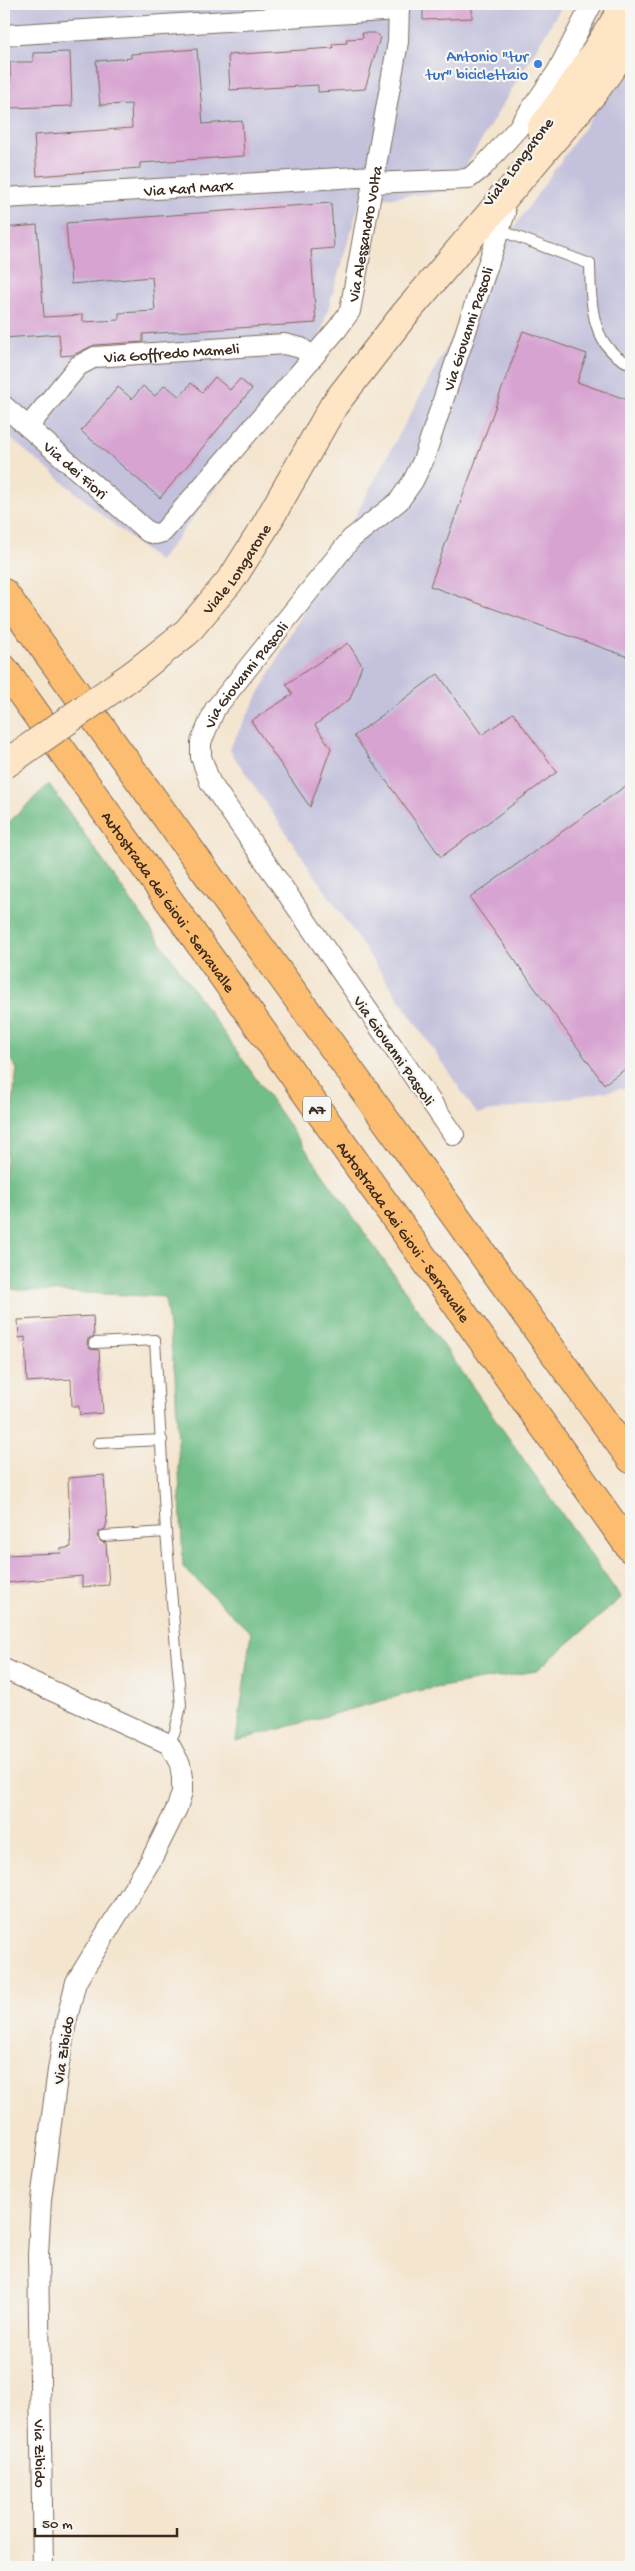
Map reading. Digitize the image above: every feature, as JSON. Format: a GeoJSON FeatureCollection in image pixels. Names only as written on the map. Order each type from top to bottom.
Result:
{"type":"FeatureCollection","features":[{"type":"Feature","properties":{"kind":"highway"},"geometry":{"type":"LineString","coordinates":[[4,593],[631,1460]]}},
{"type":"Feature","properties":{"kind":"highway","name":"Autostrada dei Giovi - Serravalle"},"geometry":{"type":"LineString","coordinates":[[4,669],[631,1549]]}},
{"type":"Feature","properties":{"kind":"main road","name":"Viale Longarone"},"geometry":{"type":"LineString","coordinates":[[499,194],[626,4]]}},
{"type":"Feature","properties":{"kind":"main road","name":"Viale Longarone"},"geometry":{"type":"LineString","coordinates":[[4,765],[134,674],[187,632],[233,577],[264,528],[334,405],[404,315],[455,243],[594,92],[631,41]]}},
{"type":"Feature","properties":{"kind":"street"},"geometry":{"type":"LineString","coordinates":[[373,179],[468,179],[482,168],[518,128],[557,72],[592,4]]}},
{"type":"Feature","properties":{"kind":"street"},"geometry":{"type":"LineString","coordinates":[[4,35],[399,7]]}},
{"type":"Feature","properties":{"kind":"street","name":"Via Alessandro Volta"},"geometry":{"type":"LineString","coordinates":[[148,532],[156,534],[163,532],[345,320],[350,311],[398,42],[399,7]]}},
{"type":"Feature","properties":{"kind":"street","name":"Via Karl Marx"},"geometry":{"type":"LineString","coordinates":[[4,198],[373,179]]}},
{"type":"Feature","properties":{"kind":"street","name":"Via Giovanni Pascoli"},"geometry":{"type":"LineString","coordinates":[[454,1135],[210,782],[201,758],[201,742],[215,709],[302,600],[352,539],[399,501],[413,481],[423,462],[505,214],[499,194]]}},
{"type":"Feature","properties":{"kind":"street","name":"Via Goffredo Mameli"},"geometry":{"type":"LineString","coordinates":[[28,427],[78,366],[95,357],[284,344],[301,348],[313,357]]}},
{"type":"Feature","properties":{"kind":"street","name":"Via dei Fiori"},"geometry":{"type":"LineString","coordinates":[[4,406],[148,532]]}},
{"type":"Feature","properties":{"kind":"street"},"geometry":{"type":"LineString","coordinates":[[4,1670],[169,1744]]}},
{"type":"Feature","properties":{"kind":"street","name":"Via Zibido"},"geometry":{"type":"LineString","coordinates":[[44,2567],[38,2255],[41,2200],[61,2051],[76,1982],[151,1860],[177,1808],[182,1792],[182,1778],[180,1764],[169,1744]]}},
{"type":"Feature","properties":{"kind":"lane"},"geometry":{"type":"LineString","coordinates":[[499,230],[590,264],[596,328],[610,352],[631,364]]}},
{"type":"Feature","properties":{"kind":"lane"},"geometry":{"type":"LineString","coordinates":[[94,1343],[155,1340],[166,1532],[181,1706],[175,1731],[169,1744]]}},
{"type":"Feature","properties":{"kind":"lane"},"geometry":{"type":"LineString","coordinates":[[98,1443],[162,1440]]}},
{"type":"Feature","properties":{"kind":"lane"},"geometry":{"type":"LineString","coordinates":[[104,1536],[166,1532]]}},
{"type":"Feature","properties":{"kind":"shaded area"},"geometry":{"type":"Polygon","coordinates":[[[4,4],[563,4],[451,191],[360,201],[313,360],[159,562],[4,433],[4,4]]]}},
{"type":"Feature","properties":{"kind":"shaded area"},"geometry":{"type":"Polygon","coordinates":[[[631,61],[631,1087],[477,1114],[229,749],[503,243],[631,61]]]}},
{"type":"Feature","properties":{"kind":"green space"},"geometry":{"type":"Polygon","coordinates":[[[49,784],[621,1598],[536,1671],[417,1691],[236,1741],[251,1633],[183,1567],[175,1375],[165,1297],[4,1289],[4,1176],[17,1069],[4,1048],[4,827],[49,784]]]}},
{"type":"Feature","properties":{"kind":"building"},"geometry":{"type":"Polygon","coordinates":[[[423,4],[472,4],[472,18],[423,20],[423,4]]]}},
{"type":"Feature","properties":{"kind":"building"},"geometry":{"type":"Polygon","coordinates":[[[362,33],[375,33],[380,37],[365,89],[318,92],[318,85],[230,90],[228,55],[333,48],[332,44],[347,43],[346,39],[363,38],[362,33]]]}},
{"type":"Feature","properties":{"kind":"building"},"geometry":{"type":"Polygon","coordinates":[[[197,49],[203,124],[242,121],[244,156],[140,163],[140,168],[37,176],[34,135],[132,128],[131,104],[100,105],[96,61],[131,58],[131,54],[197,49]]]}},
{"type":"Feature","properties":{"kind":"building"},"geometry":{"type":"Polygon","coordinates":[[[70,52],[72,106],[11,108],[10,62],[33,62],[33,53],[70,52]]]}},
{"type":"Feature","properties":{"kind":"building"},"geometry":{"type":"Polygon","coordinates":[[[331,203],[334,248],[311,250],[316,323],[143,334],[143,342],[94,345],[73,355],[61,356],[59,334],[4,338],[4,228],[37,225],[44,317],[83,315],[83,322],[119,320],[119,313],[155,311],[152,277],[71,284],[66,223],[331,203]]]}},
{"type":"Feature","properties":{"kind":"building"},"geometry":{"type":"Polygon","coordinates":[[[523,331],[587,354],[577,382],[631,401],[631,658],[430,586],[523,331]]]}},
{"type":"Feature","properties":{"kind":"building"},"geometry":{"type":"Polygon","coordinates":[[[215,377],[230,390],[240,379],[252,389],[160,498],[81,431],[118,387],[132,399],[143,386],[155,396],[165,385],[180,397],[191,383],[202,392],[215,377]]]}},
{"type":"Feature","properties":{"kind":"building"},"geometry":{"type":"Polygon","coordinates":[[[348,643],[362,665],[350,699],[315,725],[331,748],[310,807],[251,721],[293,694],[286,684],[348,643]]]}},
{"type":"Feature","properties":{"kind":"building"},"geometry":{"type":"Polygon","coordinates":[[[438,674],[482,735],[513,713],[557,772],[441,857],[354,736],[438,674]]]}},
{"type":"Feature","properties":{"kind":"building"},"geometry":{"type":"Polygon","coordinates":[[[631,782],[631,1065],[604,1084],[470,898],[631,782]]]}},
{"type":"Feature","properties":{"kind":"building"},"geometry":{"type":"Polygon","coordinates":[[[93,1316],[94,1336],[88,1339],[87,1344],[90,1349],[99,1350],[103,1413],[80,1415],[79,1406],[72,1406],[71,1379],[27,1382],[25,1337],[19,1338],[18,1320],[93,1316]]]}},
{"type":"Feature","properties":{"kind":"building"},"geometry":{"type":"Polygon","coordinates":[[[104,1475],[107,1522],[105,1529],[100,1531],[97,1536],[101,1542],[106,1543],[109,1585],[82,1587],[82,1576],[4,1583],[4,1555],[61,1553],[60,1549],[71,1547],[68,1478],[104,1475]]]}},
{"type":"Feature","properties":{"kind":"place","name":"Antonio \"tur tur\" biciclettaio"},"geometry":{"type":"Point","coordinates":[538,64]}}]}
